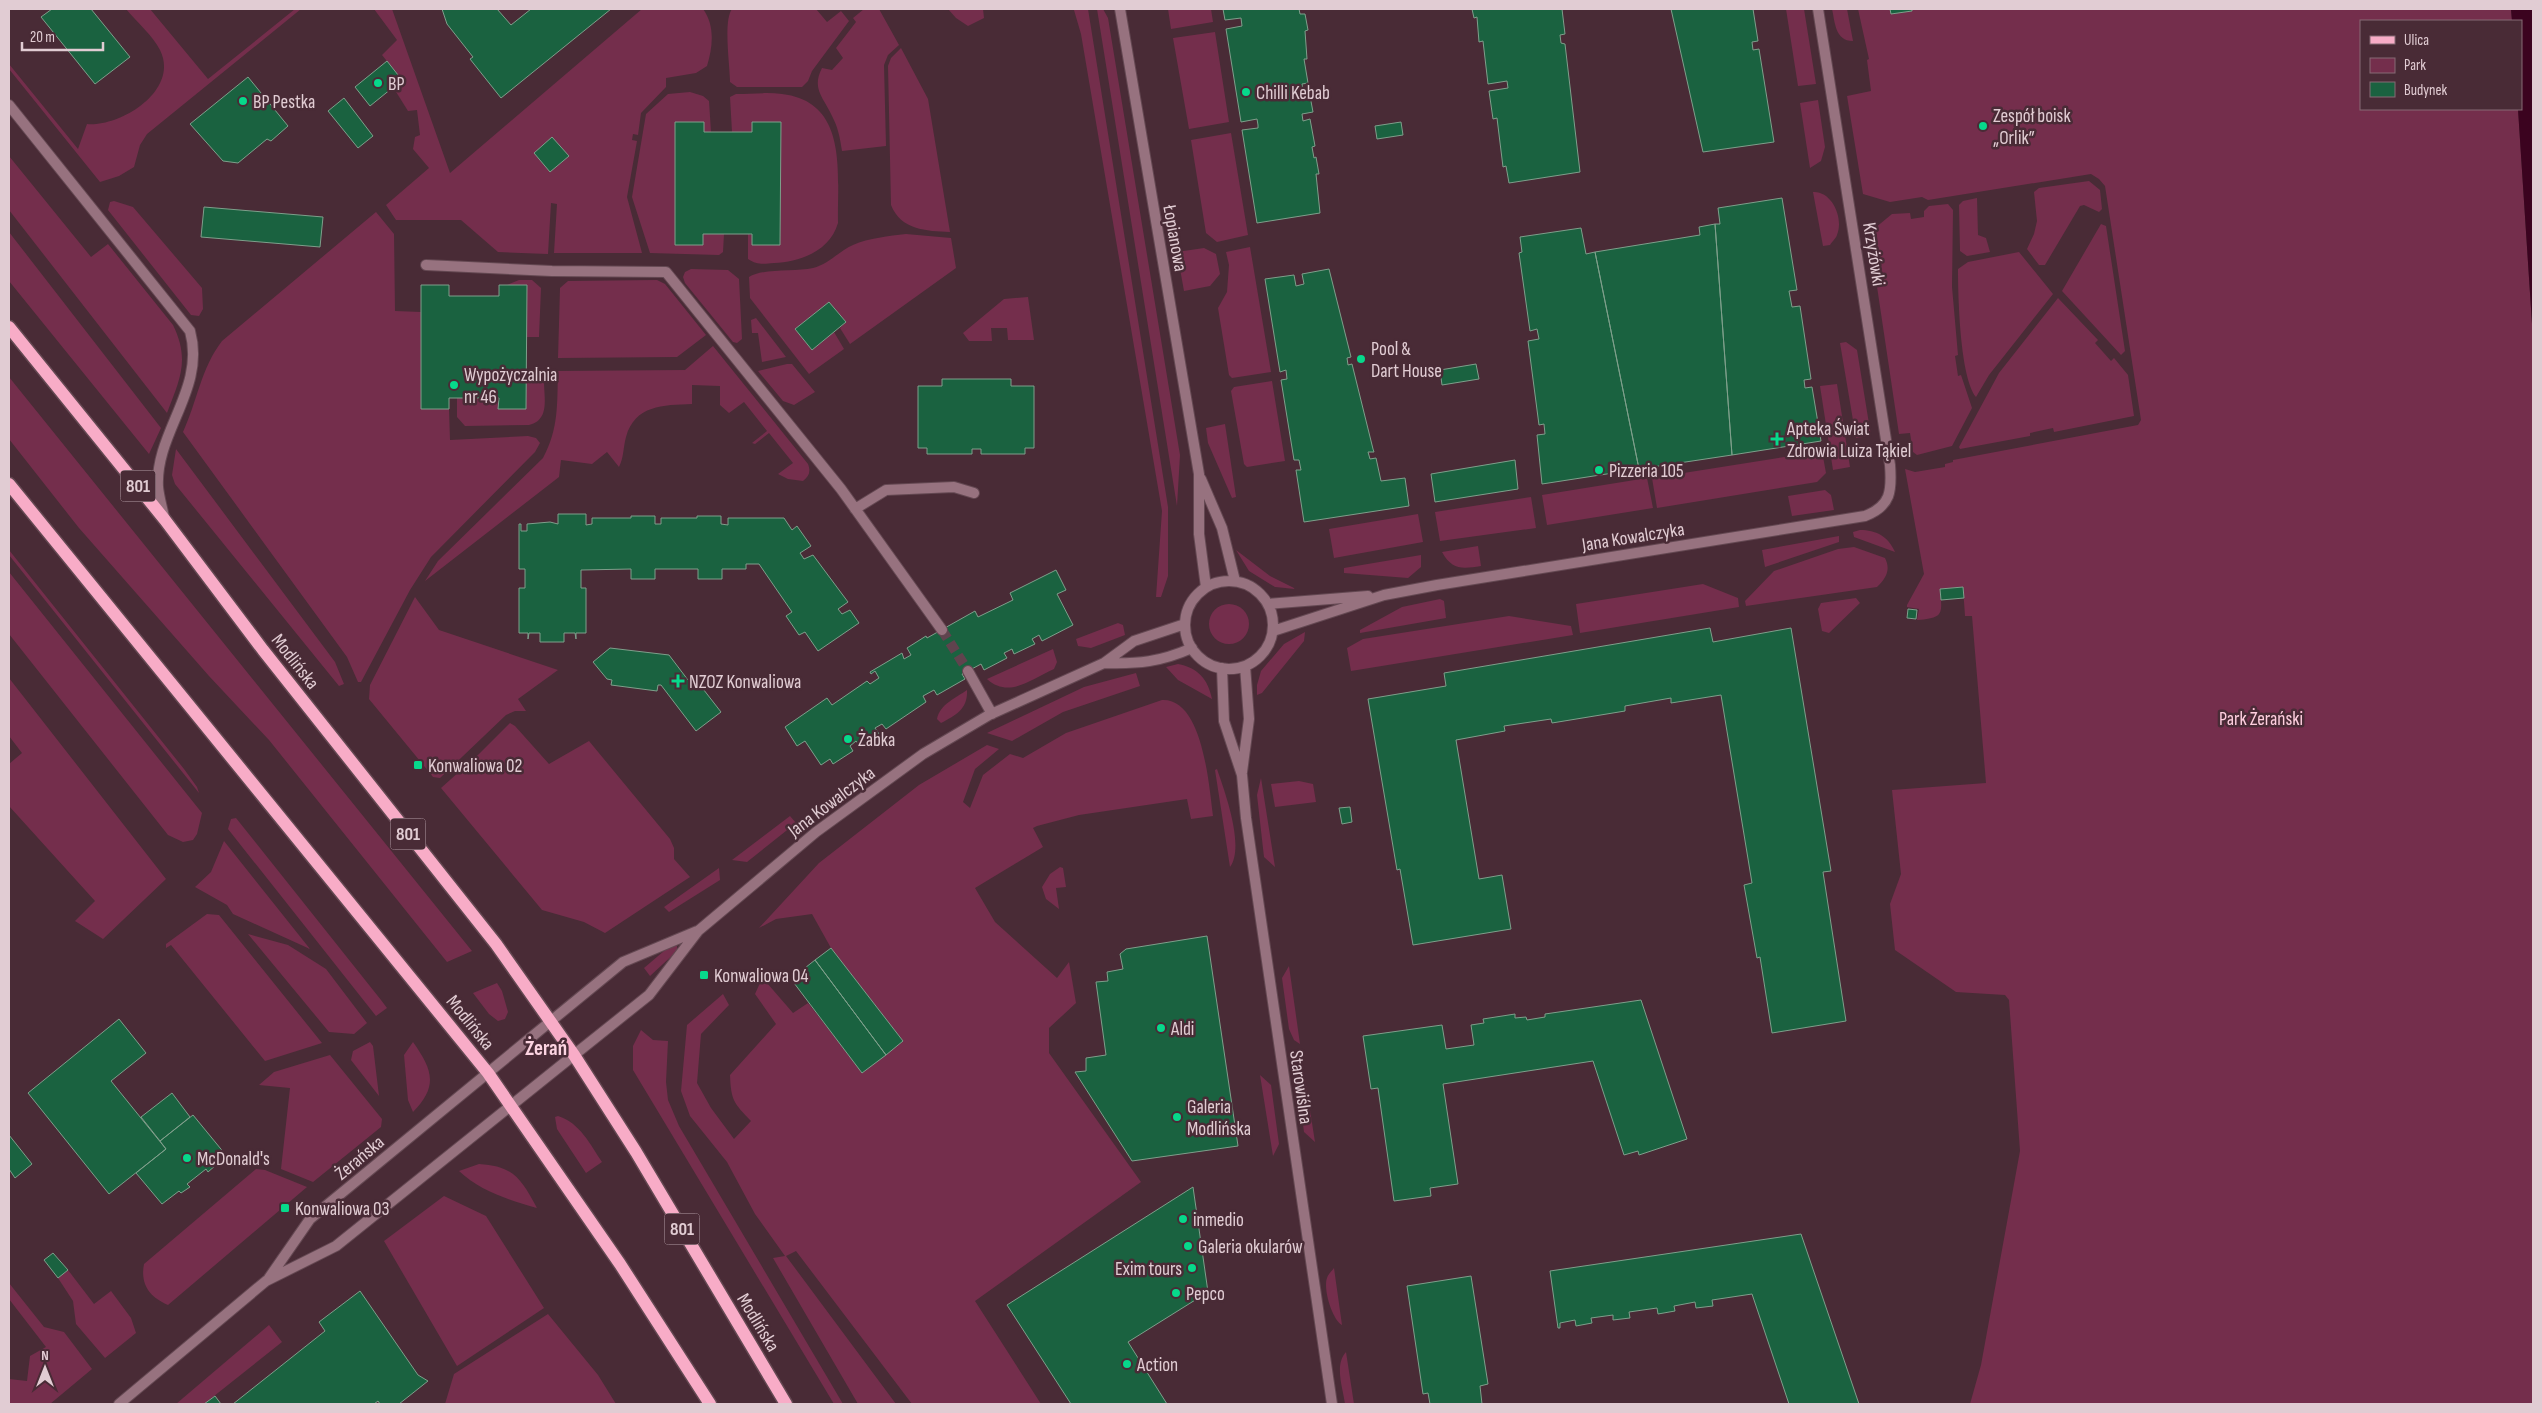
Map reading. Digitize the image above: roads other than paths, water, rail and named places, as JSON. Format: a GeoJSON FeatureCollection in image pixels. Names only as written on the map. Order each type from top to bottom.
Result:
{"type":"FeatureCollection","features":[{"type":"Feature","properties":{"kind":"main road","name":"Modlińska"},"geometry":{"type":"LineString","coordinates":[[9,326],[165,520],[263,650],[496,944],[574,1055],[636,1152],[786,1404]]}},
{"type":"Feature","properties":{"kind":"main road","name":"Modlińska"},"geometry":{"type":"LineString","coordinates":[[9,484],[488,1073],[620,1264],[710,1404]]}},
{"type":"Feature","properties":{"kind":"street","name":"Łopianowa"},"geometry":{"type":"LineString","coordinates":[[1120,9],[1198,474],[1199,534],[1206,587]]}},
{"type":"Feature","properties":{"kind":"street","name":"Krzyżówki"},"geometry":{"type":"LineString","coordinates":[[1818,9],[1890,465],[1891,488],[1884,504]]}},
{"type":"Feature","properties":{"kind":"street"},"geometry":{"type":"LineString","coordinates":[[9,105],[186,324],[194,345],[190,381],[163,455],[159,472],[158,486],[165,520]]}},
{"type":"Feature","properties":{"kind":"street"},"geometry":{"type":"LineString","coordinates":[[426,265],[552,271],[666,272],[793,427],[856,509],[942,630]]}},
{"type":"Feature","properties":{"kind":"street","name":"Łopianowa"},"geometry":{"type":"LineString","coordinates":[[1198,474],[1222,528],[1235,581]]}},
{"type":"Feature","properties":{"kind":"street"},"geometry":{"type":"LineString","coordinates":[[856,509],[886,490],[954,487],[974,493]]}},
{"type":"Feature","properties":{"kind":"street","name":"Jana Kowalczyka"},"geometry":{"type":"LineString","coordinates":[[1268,604],[1384,595],[1865,516],[1879,510],[1884,504]]}},
{"type":"Feature","properties":{"kind":"street"},"geometry":{"type":"LineString","coordinates":[[1235,581],[1248,585],[1260,593],[1268,604],[1273,617],[1273,631],[1268,646],[1258,658],[1245,666],[1222,668],[1205,661],[1192,648],[1185,624],[1188,610],[1195,597],[1206,587],[1220,582],[1235,581]]}},
{"type":"Feature","properties":{"kind":"street","name":"Jana Kowalczyka"},"geometry":{"type":"LineString","coordinates":[[1273,631],[1384,595]]}},
{"type":"Feature","properties":{"kind":"street","name":"Jana Kowalczyka"},"geometry":{"type":"LineString","coordinates":[[574,1055],[648,995],[698,931],[816,832],[923,754],[992,714],[1104,663],[1134,641],[1185,624]]}},
{"type":"Feature","properties":{"kind":"street","name":"Jana Kowalczyka"},"geometry":{"type":"LineString","coordinates":[[1104,663],[1142,664],[1176,655],[1192,648]]}},
{"type":"Feature","properties":{"kind":"street","name":"Starowiślna"},"geometry":{"type":"LineString","coordinates":[[1245,666],[1249,719],[1242,775],[1247,827],[1332,1404]]}},
{"type":"Feature","properties":{"kind":"street","name":"Starowiślna"},"geometry":{"type":"LineString","coordinates":[[1222,668],[1224,721],[1242,775]]}},
{"type":"Feature","properties":{"kind":"street"},"geometry":{"type":"LineString","coordinates":[[968,670],[992,714]]}},
{"type":"Feature","properties":{"kind":"street","name":"Jana Kowalczyka"},"geometry":{"type":"LineString","coordinates":[[551,1021],[623,962],[698,931]]}},
{"type":"Feature","properties":{"kind":"street","name":"Modlińska"},"geometry":{"type":"LineString","coordinates":[[488,1073],[551,1021]]}},
{"type":"Feature","properties":{"kind":"street"},"geometry":{"type":"LineString","coordinates":[[512,1106],[574,1055]]}},
{"type":"Feature","properties":{"kind":"street","name":"Żerańska"},"geometry":{"type":"LineString","coordinates":[[266,1281],[310,1219],[488,1073]]}},
{"type":"Feature","properties":{"kind":"street","name":"Żerańska"},"geometry":{"type":"LineString","coordinates":[[109,1404],[122,1401],[266,1281],[336,1246],[512,1106]]}},
{"type":"Feature","properties":{"kind":"tunnel"},"geometry":{"type":"LineString","coordinates":[[942,630],[968,671]]}},
{"type":"Feature","properties":{"kind":"place","name":"BP"},"geometry":{"type":"Point","coordinates":[378,83]}},
{"type":"Feature","properties":{"kind":"place","name":"Chilli Kebab"},"geometry":{"type":"Point","coordinates":[1246,92]}},
{"type":"Feature","properties":{"kind":"place","name":"BP Pestka"},"geometry":{"type":"Point","coordinates":[243,101]}},
{"type":"Feature","properties":{"kind":"place","name":"Zespół boisk „Orlik”"},"geometry":{"type":"Point","coordinates":[1983,126]}},
{"type":"Feature","properties":{"kind":"place","name":"Pool & Dart House"},"geometry":{"type":"Point","coordinates":[1361,359]}},
{"type":"Feature","properties":{"kind":"place","name":"Wypożyczalnia nr 46"},"geometry":{"type":"Point","coordinates":[454,385]}},
{"type":"Feature","properties":{"kind":"place","name":"Apteka Świat Zdrowia Luiza Tąkiel"},"geometry":{"type":"Point","coordinates":[1777,439]}},
{"type":"Feature","properties":{"kind":"place","name":"Pizzeria 105"},"geometry":{"type":"Point","coordinates":[1599,470]}},
{"type":"Feature","properties":{"kind":"place","name":"NZOZ Konwaliowa"},"geometry":{"type":"Point","coordinates":[678,681]}},
{"type":"Feature","properties":{"kind":"place","name":"Żabka"},"geometry":{"type":"Point","coordinates":[848,739]}},
{"type":"Feature","properties":{"kind":"place","name":"Konwaliowa 02"},"geometry":{"type":"Point","coordinates":[418,765]}},
{"type":"Feature","properties":{"kind":"place","name":"Konwaliowa 04"},"geometry":{"type":"Point","coordinates":[704,975]}},
{"type":"Feature","properties":{"kind":"place","name":"Aldi"},"geometry":{"type":"Point","coordinates":[1161,1028]}},
{"type":"Feature","properties":{"kind":"place","name":"Galeria Modlińska"},"geometry":{"type":"Point","coordinates":[1177,1117]}},
{"type":"Feature","properties":{"kind":"place","name":"McDonald's"},"geometry":{"type":"Point","coordinates":[187,1158]}},
{"type":"Feature","properties":{"kind":"place","name":"Konwaliowa 03"},"geometry":{"type":"Point","coordinates":[285,1208]}},
{"type":"Feature","properties":{"kind":"place","name":"inmedio"},"geometry":{"type":"Point","coordinates":[1183,1219]}},
{"type":"Feature","properties":{"kind":"place","name":"Galeria okularów"},"geometry":{"type":"Point","coordinates":[1188,1246]}},
{"type":"Feature","properties":{"kind":"place","name":"Exim tours"},"geometry":{"type":"Point","coordinates":[1192,1268]}},
{"type":"Feature","properties":{"kind":"place","name":"Pepco"},"geometry":{"type":"Point","coordinates":[1176,1293]}},
{"type":"Feature","properties":{"kind":"place","name":"Action"},"geometry":{"type":"Point","coordinates":[1127,1364]}},
{"type":"Feature","properties":{"kind":"district","name":"Żerań"},"geometry":{"type":"Point","coordinates":[546,1048]}},
{"type":"Feature","properties":{"kind":"park label","name":"Park Żerański"},"geometry":{"type":"Point","coordinates":[2261,718]}}]}
